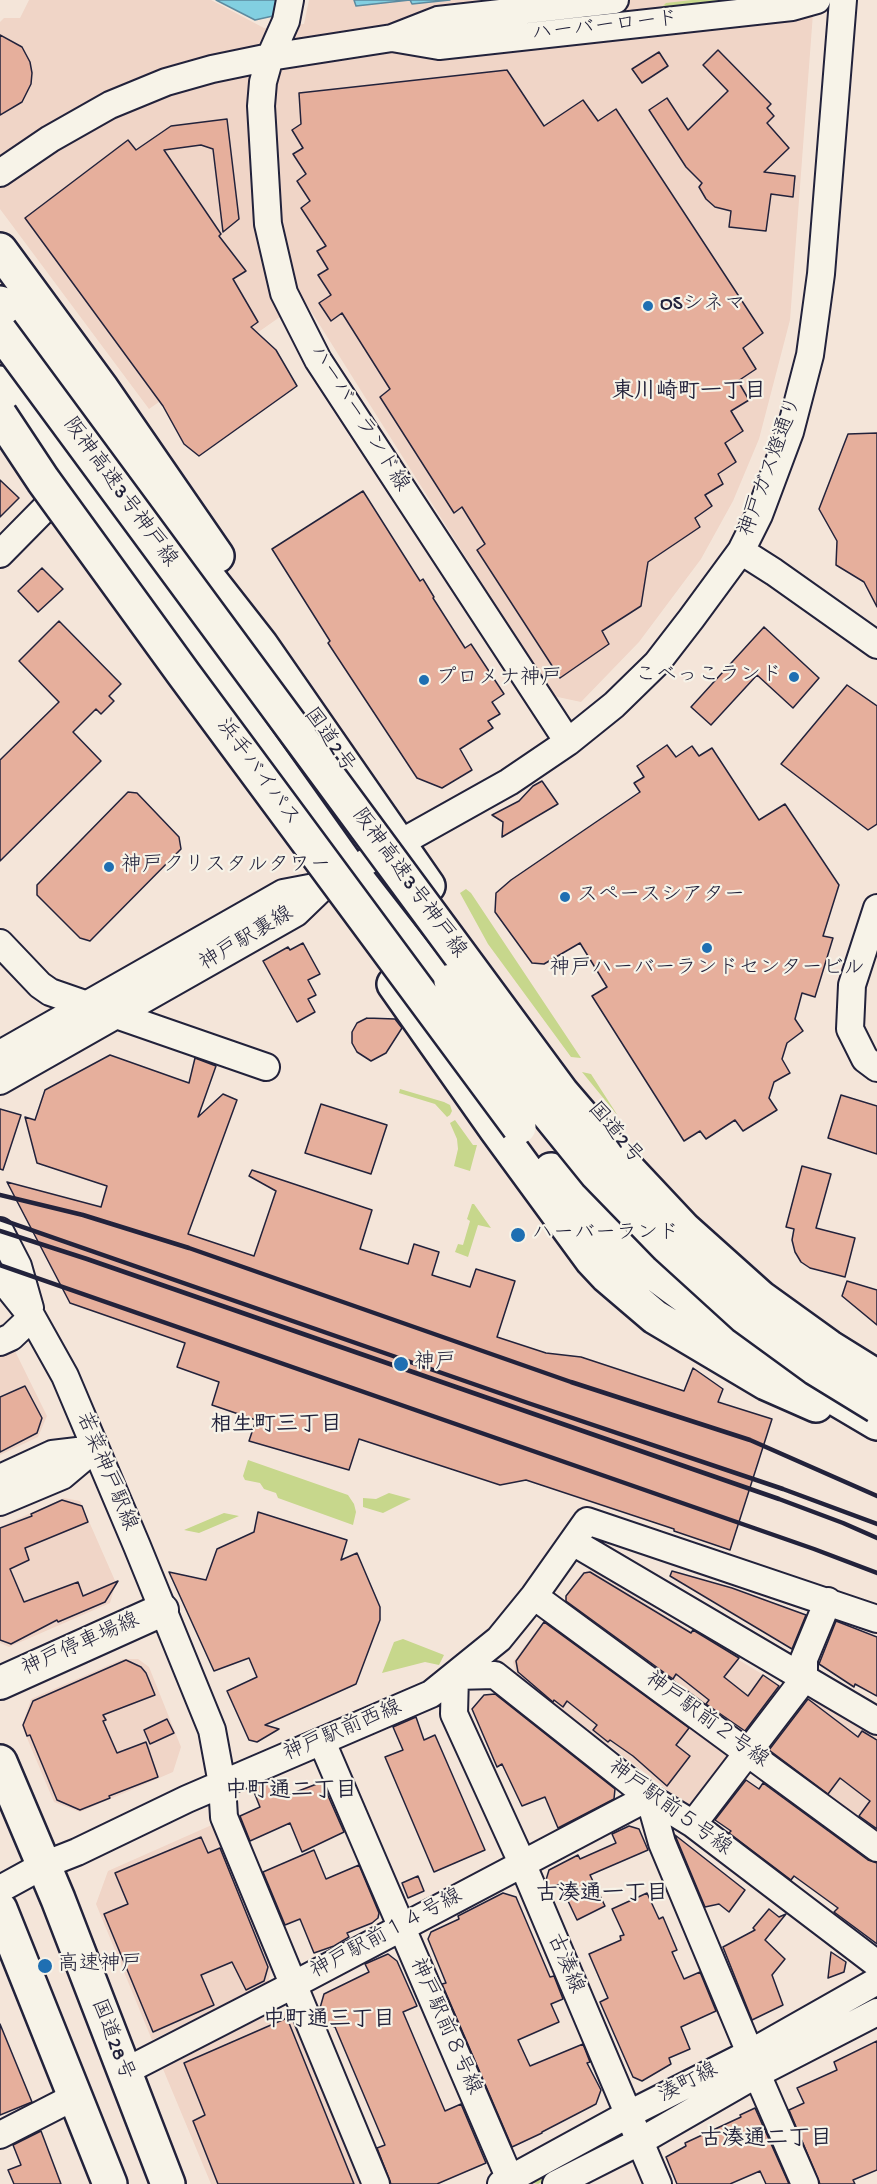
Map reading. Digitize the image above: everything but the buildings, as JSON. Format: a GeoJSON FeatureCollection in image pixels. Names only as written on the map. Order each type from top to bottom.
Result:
{"type":"FeatureCollection","features":[{"type":"Feature","properties":{"kind":"highway"},"geometry":{"type":"LineString","coordinates":[[0,250],[102,389],[391,802],[399,844]]}},
{"type":"Feature","properties":{"kind":"highway"},"geometry":{"type":"LineString","coordinates":[[0,270],[131,450],[232,608]]}},
{"type":"Feature","properties":{"kind":"highway","name":"国道2号"},"geometry":{"type":"LineString","coordinates":[[0,303],[117,461],[261,645],[519,1018],[632,1157],[686,1213],[755,1274],[836,1336],[877,1360]]}},
{"type":"Feature","properties":{"kind":"highway","name":"阪神高速3号神戸線"},"geometry":{"type":"LineString","coordinates":[[0,331],[569,1102],[684,1229],[761,1298],[829,1347],[877,1377]]}},
{"type":"Feature","properties":{"kind":"highway","name":"阪神高速3号神戸線"},"geometry":{"type":"LineString","coordinates":[[0,364],[542,1106],[597,1174],[667,1245],[746,1317],[816,1368],[877,1406]]}},
{"type":"Feature","properties":{"kind":"highway"},"geometry":{"type":"LineString","coordinates":[[0,383],[73,480],[338,878],[496,1129],[592,1260],[607,1276],[655,1317],[766,1383],[817,1405],[877,1424]]}},
{"type":"Feature","properties":{"kind":"highway","name":"浜手バイパス"},"geometry":{"type":"LineString","coordinates":[[0,415],[43,480],[183,673],[565,1187],[624,1249],[672,1288],[743,1338]]}},
{"type":"Feature","properties":{"kind":"highway"},"geometry":{"type":"LineString","coordinates":[[0,434],[50,503],[338,878],[681,1279],[743,1338],[806,1381],[877,1424]]}},
{"type":"Feature","properties":{"kind":"highway","name":"国道28号"},"geometry":{"type":"LineString","coordinates":[[0,1762],[44,1865],[168,2184]]}},
{"type":"Feature","properties":{"kind":"highway"},"geometry":{"type":"LineString","coordinates":[[0,1909],[110,2184]]}},
{"type":"Feature","properties":{"kind":"main road","name":"神戸停車場線"},"geometry":{"type":"LineString","coordinates":[[0,1683],[162,1610]]}},
{"type":"Feature","properties":{"kind":"street","name":"ハーバーランド線"},"geometry":{"type":"LineString","coordinates":[[290,0],[286,21],[270,57],[263,82],[261,106],[268,224],[284,294],[318,360],[568,742]]}},
{"type":"Feature","properties":{"kind":"street","name":"ハーバーロード"},"geometry":{"type":"LineString","coordinates":[[0,172],[50,139],[120,101],[212,69],[270,57],[392,38],[438,20],[615,0]]}},
{"type":"Feature","properties":{"kind":"street"},"geometry":{"type":"LineString","coordinates":[[622,0],[625,26]]}},
{"type":"Feature","properties":{"kind":"street","name":"ハーバーロード"},"geometry":{"type":"LineString","coordinates":[[392,38],[440,46],[792,7],[817,0]]}},
{"type":"Feature","properties":{"kind":"street","name":"神戸ガス燈通り"},"geometry":{"type":"LineString","coordinates":[[338,878],[509,782],[568,742],[614,705],[657,663],[741,551],[759,515],[790,432],[810,355],[821,274],[843,0]]}},
{"type":"Feature","properties":{"kind":"street"},"geometry":{"type":"LineString","coordinates":[[0,554],[73,480]]}},
{"type":"Feature","properties":{"kind":"street"},"geometry":{"type":"LineString","coordinates":[[741,551],[877,645]]}},
{"type":"Feature","properties":{"kind":"street","name":"神戸駅裏線"},"geometry":{"type":"LineString","coordinates":[[0,1054],[283,893],[338,878]]}},
{"type":"Feature","properties":{"kind":"street","name":"神戸駅裏線"},"geometry":{"type":"LineString","coordinates":[[0,1081],[296,913],[338,878]]}},
{"type":"Feature","properties":{"kind":"street"},"geometry":{"type":"LineString","coordinates":[[877,908],[852,985],[850,1029],[865,1059],[877,1068]]}},
{"type":"Feature","properties":{"kind":"street"},"geometry":{"type":"LineString","coordinates":[[0,943],[40,985],[50,992],[266,1067]]}},
{"type":"Feature","properties":{"kind":"street"},"geometry":{"type":"LineString","coordinates":[[0,1232],[18,1266],[32,1317]]}},
{"type":"Feature","properties":{"kind":"street"},"geometry":{"type":"LineString","coordinates":[[0,1277],[32,1317]]}},
{"type":"Feature","properties":{"kind":"street"},"geometry":{"type":"LineString","coordinates":[[0,1305],[32,1317]]}},
{"type":"Feature","properties":{"kind":"street"},"geometry":{"type":"LineString","coordinates":[[0,1342],[11,1337],[32,1317]]}},
{"type":"Feature","properties":{"kind":"street","name":"若菜神戸駅線"},"geometry":{"type":"LineString","coordinates":[[32,1317],[64,1376],[138,1546],[212,1730],[222,1784]]}},
{"type":"Feature","properties":{"kind":"street"},"geometry":{"type":"LineString","coordinates":[[0,1478],[52,1454],[94,1449]]}},
{"type":"Feature","properties":{"kind":"street"},"geometry":{"type":"LineString","coordinates":[[0,1502],[62,1476],[94,1449]]}},
{"type":"Feature","properties":{"kind":"street","name":"神戸駅前西線"},"geometry":{"type":"LineString","coordinates":[[0,1889],[44,1865],[222,1784],[431,1694],[500,1639],[534,1596],[587,1521],[828,1601]]}},
{"type":"Feature","properties":{"kind":"street"},"geometry":{"type":"LineString","coordinates":[[573,1542],[877,1721]]}},
{"type":"Feature","properties":{"kind":"street","name":"神戸駅前２号線"},"geometry":{"type":"LineString","coordinates":[[534,1596],[877,1848]]}},
{"type":"Feature","properties":{"kind":"street"},"geometry":{"type":"LineString","coordinates":[[693,1824],[804,1678],[804,1659],[828,1601],[877,1619]]}},
{"type":"Feature","properties":{"kind":"street","name":"神戸駅前５号線"},"geometry":{"type":"LineString","coordinates":[[455,1676],[495,1675],[649,1797],[693,1824],[877,1964]]}},
{"type":"Feature","properties":{"kind":"street","name":"古湊線"},"geometry":{"type":"LineString","coordinates":[[455,1676],[454,1714],[523,1865],[658,2184]]}},
{"type":"Feature","properties":{"kind":"street","name":"神戸駅前８号線"},"geometry":{"type":"LineString","coordinates":[[322,1742],[508,2182]]}},
{"type":"Feature","properties":{"kind":"street"},"geometry":{"type":"LineString","coordinates":[[222,1784],[224,1817],[376,2184]]}},
{"type":"Feature","properties":{"kind":"street"},"geometry":{"type":"LineString","coordinates":[[649,1797],[662,1843],[805,2184]]}},
{"type":"Feature","properties":{"kind":"street","name":"神戸駅前１４号線"},"geometry":{"type":"LineString","coordinates":[[124,2072],[649,1797]]}},
{"type":"Feature","properties":{"kind":"street","name":"湊町線"},"geometry":{"type":"LineString","coordinates":[[556,2184],[639,2142],[877,1981]]}},
{"type":"Feature","properties":{"kind":"street","name":"湊町線"},"geometry":{"type":"LineString","coordinates":[[508,2182],[627,2115],[876,2014]]}},
{"type":"Feature","properties":{"kind":"street"},"geometry":{"type":"LineString","coordinates":[[0,2135],[76,2096]]}},
{"type":"Feature","properties":{"kind":"shaded area"},"geometry":{"type":"Polygon","coordinates":[[[29,0],[211,0],[264,28],[304,24],[309,0],[814,0],[790,320],[759,439],[733,501],[701,559],[639,642],[581,702],[553,696],[304,300],[149,409],[0,209],[0,22],[4,18],[20,18],[29,0]]]}},
{"type":"Feature","properties":{"kind":"shaded area"},"geometry":{"type":"Polygon","coordinates":[[[13,1347],[47,1416],[38,1437],[0,1455],[0,1353],[13,1347]]]}},
{"type":"Feature","properties":{"kind":"shaded area"},"geometry":{"type":"Polygon","coordinates":[[[64,1498],[80,1501],[116,1583],[110,1603],[9,1647],[0,1643],[0,1527],[64,1498]]]}},
{"type":"Feature","properties":{"kind":"shaded area"},"geometry":{"type":"Polygon","coordinates":[[[591,1570],[785,1688],[751,1735],[741,1734],[566,1607],[565,1597],[583,1572],[591,1570]]]}},
{"type":"Feature","properties":{"kind":"shaded area"},"geometry":{"type":"Polygon","coordinates":[[[548,1615],[730,1748],[731,1760],[697,1803],[687,1805],[516,1674],[513,1662],[548,1615]]]}},
{"type":"Feature","properties":{"kind":"shaded area"},"geometry":{"type":"Polygon","coordinates":[[[123,1659],[138,1659],[149,1667],[181,1747],[173,1772],[80,1812],[54,1802],[22,1726],[31,1699],[123,1659]]]}},
{"type":"Feature","properties":{"kind":"shaded area"},"geometry":{"type":"Polygon","coordinates":[[[804,1690],[877,1736],[877,1837],[765,1753],[764,1743],[804,1690]]]}},
{"type":"Feature","properties":{"kind":"shaded area"},"geometry":{"type":"Polygon","coordinates":[[[214,1824],[272,1966],[268,1983],[152,2040],[96,1904],[108,1871],[214,1824]]]}},
{"type":"Feature","properties":{"kind":"shaded area"},"geometry":{"type":"Polygon","coordinates":[[[276,2009],[291,2014],[360,2184],[211,2184],[163,2069],[276,2009]]]}},
{"type":"Feature","properties":{"kind":"green space"},"geometry":{"type":"Polygon","coordinates":[[[692,0],[756,0],[666,10],[662,7],[666,3],[692,0]]]}},
{"type":"Feature","properties":{"kind":"green space"},"geometry":{"type":"Polygon","coordinates":[[[466,889],[471,893],[581,1058],[571,1057],[488,944],[460,893],[466,889]]]}},
{"type":"Feature","properties":{"kind":"green space"},"geometry":{"type":"Polygon","coordinates":[[[417,1035],[456,1088],[449,1094],[410,1040],[417,1035]]]}},
{"type":"Feature","properties":{"kind":"green space"},"geometry":{"type":"Polygon","coordinates":[[[582,1072],[591,1074],[618,1116],[582,1072]]]}},
{"type":"Feature","properties":{"kind":"green space"},"geometry":{"type":"Polygon","coordinates":[[[400,1089],[444,1102],[450,1105],[452,1111],[447,1117],[435,1104],[399,1093],[400,1089]]]}},
{"type":"Feature","properties":{"kind":"green space"},"geometry":{"type":"Polygon","coordinates":[[[455,1120],[473,1145],[477,1145],[470,1171],[454,1166],[458,1149],[457,1139],[450,1123],[455,1120]]]}},
{"type":"Feature","properties":{"kind":"green space"},"geometry":{"type":"Polygon","coordinates":[[[472,1204],[491,1228],[478,1225],[468,1257],[455,1252],[458,1244],[463,1245],[472,1204]]]}},
{"type":"Feature","properties":{"kind":"green space"},"geometry":{"type":"Polygon","coordinates":[[[248,1460],[348,1495],[356,1512],[353,1525],[278,1498],[276,1493],[264,1489],[260,1483],[245,1480],[243,1476],[248,1460]]]}},
{"type":"Feature","properties":{"kind":"green space"},"geometry":{"type":"Polygon","coordinates":[[[389,1493],[411,1499],[383,1513],[363,1507],[363,1498],[376,1499],[389,1493]]]}},
{"type":"Feature","properties":{"kind":"green space"},"geometry":{"type":"Polygon","coordinates":[[[224,1513],[239,1516],[199,1533],[184,1530],[224,1513]]]}},
{"type":"Feature","properties":{"kind":"green space"},"geometry":{"type":"Polygon","coordinates":[[[403,1639],[444,1655],[439,1665],[425,1662],[382,1673],[394,1642],[403,1639]]]}},
{"type":"Feature","properties":{"kind":"green space"},"geometry":{"type":"Polygon","coordinates":[[[599,2144],[604,2145],[603,2149],[538,2184],[533,2183],[534,2179],[599,2144]]]}},
{"type":"Feature","properties":{"kind":"water"},"geometry":{"type":"Polygon","coordinates":[[[216,0],[277,0],[273,16],[255,20],[216,0]]]}},
{"type":"Feature","properties":{"kind":"water"},"geometry":{"type":"Polygon","coordinates":[[[354,0],[410,0],[356,6],[354,0]]]}},
{"type":"Feature","properties":{"kind":"water"},"geometry":{"type":"Polygon","coordinates":[[[410,0],[450,0],[412,4],[410,0]]]}},
{"type":"Feature","properties":{"kind":"railway"},"geometry":{"type":"LineString","coordinates":[[0,1195],[83,1215],[189,1248],[571,1382],[750,1440],[877,1496]]}},
{"type":"Feature","properties":{"kind":"railway"},"geometry":{"type":"LineString","coordinates":[[0,1219],[528,1403],[783,1489],[877,1524]]}},
{"type":"Feature","properties":{"kind":"railway"},"geometry":{"type":"LineString","coordinates":[[0,1231],[87,1259],[779,1499],[877,1538]]}},
{"type":"Feature","properties":{"kind":"railway"},"geometry":{"type":"LineString","coordinates":[[0,1265],[877,1573]]}},
{"type":"Feature","properties":{"kind":"place","name":"OSシネマ"},"geometry":{"type":"Point","coordinates":[648,306]}},
{"type":"Feature","properties":{"kind":"place","name":"こべっこランド"},"geometry":{"type":"Point","coordinates":[794,677]}},
{"type":"Feature","properties":{"kind":"place","name":"プロメナ神戸"},"geometry":{"type":"Point","coordinates":[424,680]}},
{"type":"Feature","properties":{"kind":"place","name":"神戸クリスタルタワー"},"geometry":{"type":"Point","coordinates":[109,867]}},
{"type":"Feature","properties":{"kind":"place","name":"スペースシアター"},"geometry":{"type":"Point","coordinates":[565,897]}},
{"type":"Feature","properties":{"kind":"place","name":"神戸ハーバーランドセンタービル"},"geometry":{"type":"Point","coordinates":[707,948]}},
{"type":"Feature","properties":{"kind":"place","name":"ハーバーランド"},"geometry":{"type":"Point","coordinates":[518,1235]}},
{"type":"Feature","properties":{"kind":"place","name":"神戸"},"geometry":{"type":"Point","coordinates":[401,1364]}},
{"type":"Feature","properties":{"kind":"place","name":"高速神戸"},"geometry":{"type":"Point","coordinates":[45,1966]}},
{"type":"Feature","properties":{"kind":"district","name":"東川崎町一丁目"},"geometry":{"type":"Point","coordinates":[689,394]}},
{"type":"Feature","properties":{"kind":"district","name":"相生町三丁目"},"geometry":{"type":"Point","coordinates":[276,1427]}},
{"type":"Feature","properties":{"kind":"district","name":"中町通二丁目"},"geometry":{"type":"Point","coordinates":[291,1793]}},
{"type":"Feature","properties":{"kind":"district","name":"古湊通一丁目"},"geometry":{"type":"Point","coordinates":[602,1896]}},
{"type":"Feature","properties":{"kind":"district","name":"中町通三丁目"},"geometry":{"type":"Point","coordinates":[329,2022]}},
{"type":"Feature","properties":{"kind":"district","name":"古湊通二丁目"},"geometry":{"type":"Point","coordinates":[766,2141]}}]}
